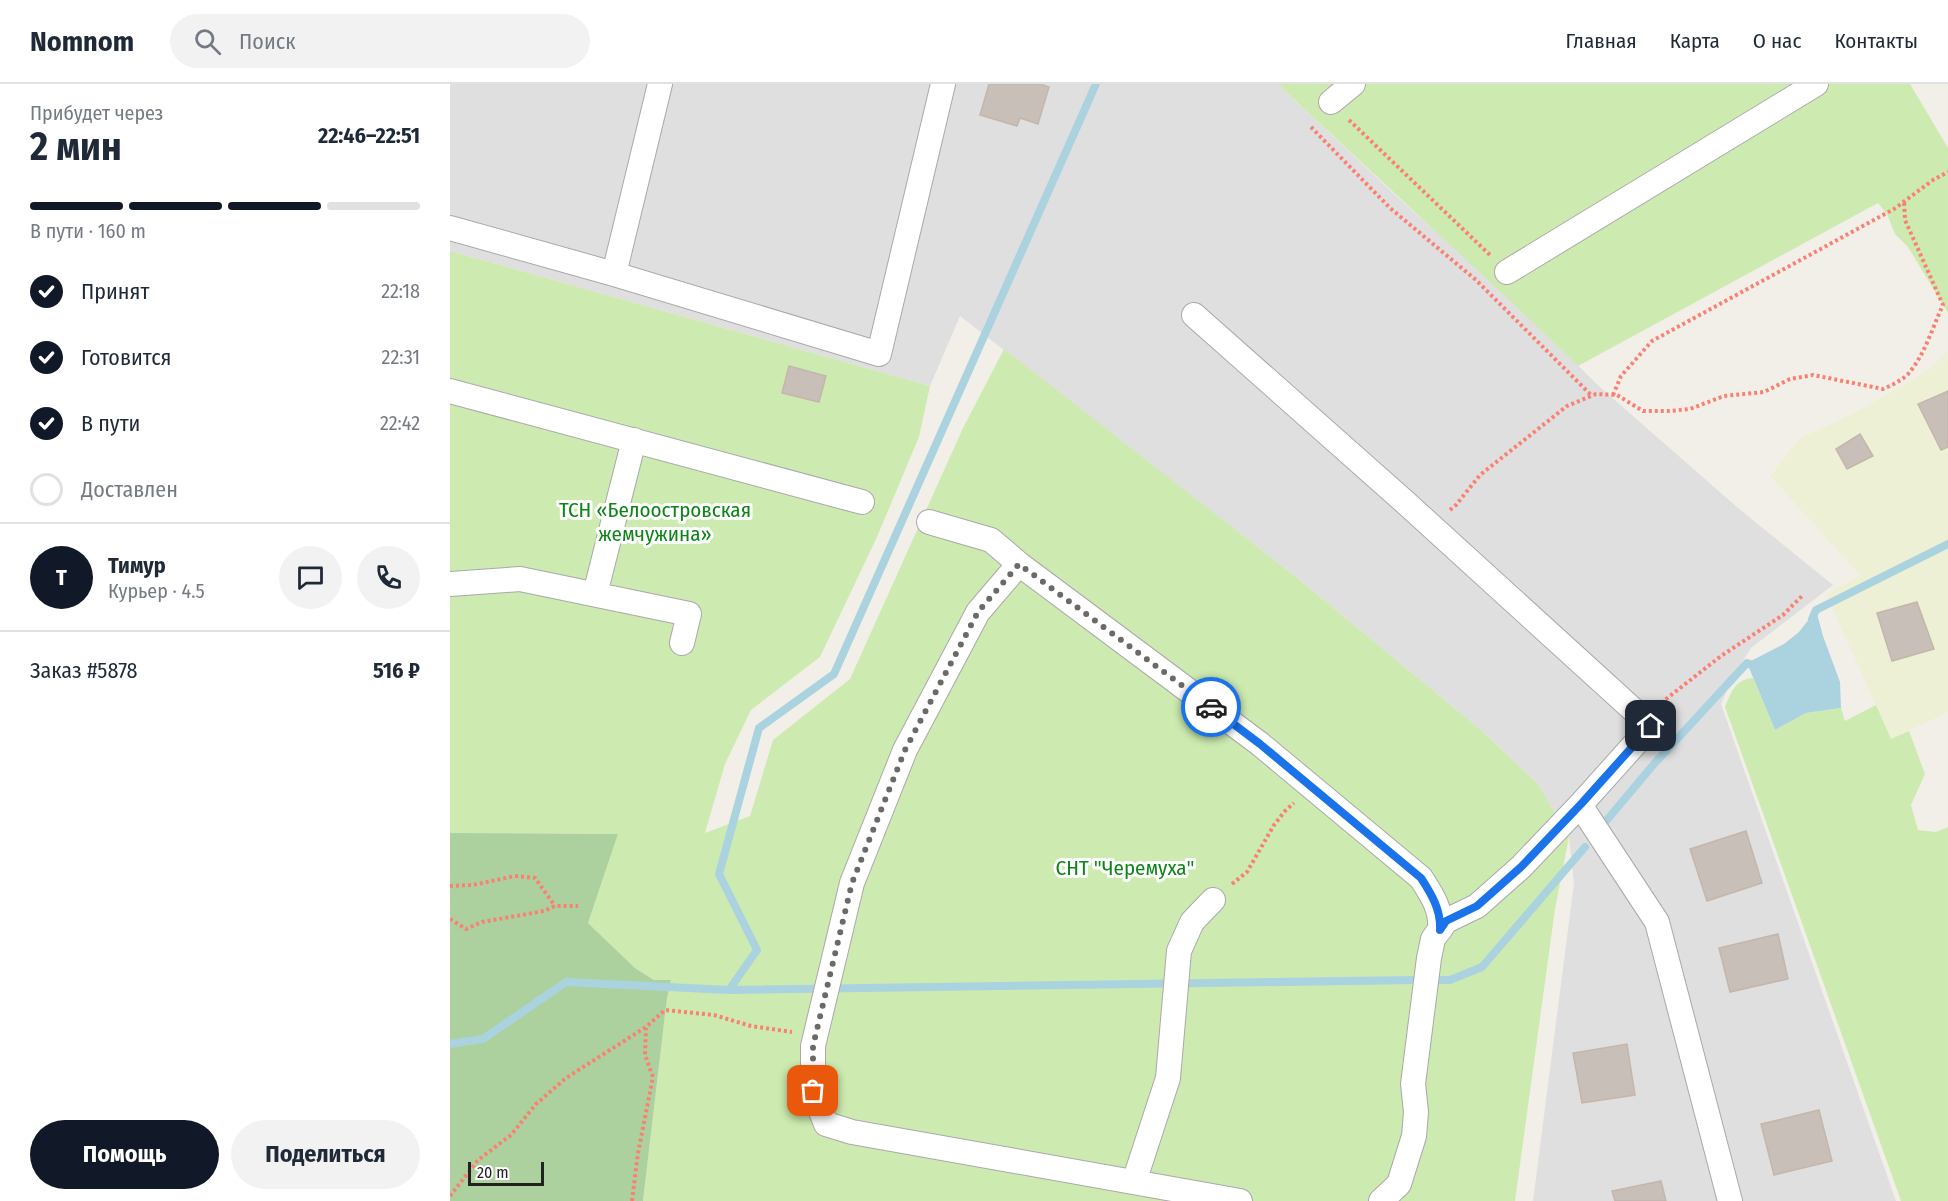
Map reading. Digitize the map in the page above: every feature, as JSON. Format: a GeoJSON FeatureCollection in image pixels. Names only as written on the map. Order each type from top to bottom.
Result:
{"type":"FeatureCollection","features":[{"type":"Feature","properties":{"kind":"street"},"geometry":{"type":"LineString","coordinates":[[615,274],[660,84]]}},
{"type":"Feature","properties":{"kind":"street"},"geometry":{"type":"LineString","coordinates":[[450,228],[615,274],[879,354],[943,84]]}},
{"type":"Feature","properties":{"kind":"street"},"geometry":{"type":"LineString","coordinates":[[1331,102],[1353,84]]}},
{"type":"Feature","properties":{"kind":"street"},"geometry":{"type":"LineString","coordinates":[[1507,272],[1816,84]]}},
{"type":"Feature","properties":{"kind":"street"},"geometry":{"type":"LineString","coordinates":[[1194,315],[1651,726],[1521,867],[1477,906],[1446,921],[1433,939],[1413,1084],[1416,1112],[1414,1136],[1399,1184],[1381,1201]]}},
{"type":"Feature","properties":{"kind":"street"},"geometry":{"type":"LineString","coordinates":[[450,391],[862,501]]}},
{"type":"Feature","properties":{"kind":"street"},"geometry":{"type":"LineString","coordinates":[[595,594],[634,440]]}},
{"type":"Feature","properties":{"kind":"street"},"geometry":{"type":"LineString","coordinates":[[929,522],[991,540],[1019,564],[1260,744],[1421,878],[1434,897],[1441,918],[1440,930]]}},
{"type":"Feature","properties":{"kind":"street"},"geometry":{"type":"LineString","coordinates":[[1019,564],[978,612],[905,750],[852,883],[813,1046],[813,1091],[826,1124],[852,1132],[1240,1201]]}},
{"type":"Feature","properties":{"kind":"street"},"geometry":{"type":"LineString","coordinates":[[450,584],[520,579],[689,614],[682,643]]}},
{"type":"Feature","properties":{"kind":"street"},"geometry":{"type":"LineString","coordinates":[[1586,814],[1657,922],[1730,1201]]}},
{"type":"Feature","properties":{"kind":"street"},"geometry":{"type":"LineString","coordinates":[[1134,1182],[1168,1078],[1179,951],[1192,922],[1213,900]]}},
{"type":"Feature","properties":{"kind":"path"},"geometry":{"type":"LineString","coordinates":[[1331,102],[1507,272]]}},
{"type":"Feature","properties":{"kind":"path"},"geometry":{"type":"LineString","coordinates":[[1311,127],[1390,208],[1476,280],[1592,396]]}},
{"type":"Feature","properties":{"kind":"path"},"geometry":{"type":"LineString","coordinates":[[1613,395],[1621,376],[1652,341],[1796,264],[1904,201],[1948,172]]}},
{"type":"Feature","properties":{"kind":"path"},"geometry":{"type":"LineString","coordinates":[[1430,525],[1456,505],[1480,475],[1567,406],[1596,394],[1617,395],[1643,411],[1670,411],[1690,409],[1724,396],[1764,392],[1790,379],[1812,375],[1883,389],[1908,373],[1922,354],[1942,305],[1917,243],[1905,220],[1904,201]]}},
{"type":"Feature","properties":{"kind":"path"},"geometry":{"type":"LineString","coordinates":[[1641,718],[1720,656],[1783,615],[1802,596]]}},
{"type":"Feature","properties":{"kind":"path"},"geometry":{"type":"LineString","coordinates":[[1213,900],[1247,872],[1262,844],[1285,811],[1313,788]]}},
{"type":"Feature","properties":{"kind":"path"},"geometry":{"type":"LineString","coordinates":[[450,886],[473,885],[515,876],[535,878],[555,906]]}},
{"type":"Feature","properties":{"kind":"path"},"geometry":{"type":"LineString","coordinates":[[450,918],[466,928],[482,922],[544,911],[555,906],[578,906]]}},
{"type":"Feature","properties":{"kind":"path"},"geometry":{"type":"LineString","coordinates":[[450,1196],[478,1161],[512,1135],[543,1097],[566,1078],[646,1027],[665,1010],[714,1015],[751,1026],[794,1033],[813,1046]]}},
{"type":"Feature","properties":{"kind":"path"},"geometry":{"type":"LineString","coordinates":[[632,1201],[638,1153],[653,1077],[645,1055],[646,1027]]}},
{"type":"Feature","properties":{"kind":"shaded area"},"geometry":{"type":"Polygon","coordinates":[[[450,84],[1278,84],[1393,193],[1492,282],[1601,388],[1738,508],[1833,585],[1751,648],[1733,676],[1721,704],[1896,1201],[1533,1201],[1574,883],[1569,837],[1538,784],[1482,731],[1296,577],[960,316],[930,386],[450,251],[450,84]]]}},
{"type":"Feature","properties":{"kind":"green space"},"geometry":{"type":"Polygon","coordinates":[[[1278,84],[1910,84],[1948,148],[1948,313],[1908,247],[1895,234],[1887,214],[1878,203],[1578,366],[1278,84]]]}},
{"type":"Feature","properties":{"kind":"green space","name":"СНТ \"Черемуха\""},"geometry":{"type":"Polygon","coordinates":[[[450,251],[930,386],[919,437],[877,537],[820,657],[751,710],[725,764],[705,833],[750,816],[773,740],[850,679],[963,428],[1004,349],[1296,577],[1482,731],[1538,784],[1569,837],[1555,909],[1515,1201],[643,1201],[667,997],[671,981],[654,980],[635,968],[588,923],[618,834],[450,833],[450,251]]]}},
{"type":"Feature","properties":{"kind":"green space"},"geometry":{"type":"Polygon","coordinates":[[[1948,351],[1948,712],[1891,739],[1826,594],[1860,575],[1770,476],[1799,439],[1858,411],[1927,371],[1948,351]]]}},
{"type":"Feature","properties":{"kind":"green space"},"geometry":{"type":"Polygon","coordinates":[[[1753,678],[1775,730],[1806,713],[1841,708],[1845,721],[1876,705],[1891,739],[1909,731],[1925,774],[1911,805],[1918,830],[1936,832],[1948,827],[1948,1201],[1901,1201],[1725,707],[1738,684],[1753,678]]]}},
{"type":"Feature","properties":{"kind":"green space"},"geometry":{"type":"Polygon","coordinates":[[[450,833],[618,834],[588,923],[635,968],[654,980],[671,980],[643,1201],[450,1201],[450,833]]]}},
{"type":"Feature","properties":{"kind":"water"},"geometry":{"type":"Polygon","coordinates":[[[1816,610],[1840,682],[1841,708],[1806,713],[1775,730],[1747,663],[1784,644],[1799,632],[1816,610]]]}},
{"type":"Feature","properties":{"kind":"building"},"geometry":{"type":"Polygon","coordinates":[[[989,84],[1040,84],[1049,87],[1038,124],[1020,118],[1017,126],[980,115],[989,84]]]}},
{"type":"Feature","properties":{"kind":"building"},"geometry":{"type":"Polygon","coordinates":[[[789,366],[826,376],[819,402],[782,393],[789,366]]]}},
{"type":"Feature","properties":{"kind":"building"},"geometry":{"type":"Polygon","coordinates":[[[1948,391],[1948,447],[1941,450],[1918,404],[1948,391]]]}},
{"type":"Feature","properties":{"kind":"building"},"geometry":{"type":"Polygon","coordinates":[[[1860,434],[1873,456],[1847,469],[1836,449],[1860,434]]]}},
{"type":"Feature","properties":{"kind":"building"},"geometry":{"type":"Polygon","coordinates":[[[1917,602],[1934,649],[1892,661],[1877,613],[1917,602]]]}},
{"type":"Feature","properties":{"kind":"building"},"geometry":{"type":"Polygon","coordinates":[[[1746,831],[1762,883],[1707,901],[1690,849],[1746,831]]]}},
{"type":"Feature","properties":{"kind":"building"},"geometry":{"type":"Polygon","coordinates":[[[1778,934],[1788,979],[1730,992],[1719,948],[1778,934]]]}},
{"type":"Feature","properties":{"kind":"building"},"geometry":{"type":"Polygon","coordinates":[[[1627,1044],[1635,1095],[1582,1103],[1573,1053],[1627,1044]]]}},
{"type":"Feature","properties":{"kind":"building"},"geometry":{"type":"Polygon","coordinates":[[[1819,1110],[1832,1161],[1774,1175],[1761,1124],[1819,1110]]]}},
{"type":"Feature","properties":{"kind":"building"},"geometry":{"type":"Polygon","coordinates":[[[1661,1181],[1666,1201],[1615,1201],[1612,1191],[1661,1181]]]}},
{"type":"Feature","properties":{"kind":"waterway"},"geometry":{"type":"LineString","coordinates":[[729,990],[757,950],[719,874],[759,728],[834,674],[1096,84]]}},
{"type":"Feature","properties":{"kind":"waterway"},"geometry":{"type":"LineString","coordinates":[[1812,619],[1816,610],[1948,544]]}},
{"type":"Feature","properties":{"kind":"waterway"},"geometry":{"type":"LineString","coordinates":[[1601,827],[1654,764],[1747,663],[1755,666]]}},
{"type":"Feature","properties":{"kind":"waterway"},"geometry":{"type":"LineString","coordinates":[[1436,980],[1450,980],[1482,967],[1585,847]]}},
{"type":"Feature","properties":{"kind":"waterway"},"geometry":{"type":"LineString","coordinates":[[450,1044],[483,1039],[566,982],[729,990],[1416,980]]}},
{"type":"Feature","properties":{"kind":"way so far"},"geometry":{"type":"LineString","coordinates":[[813,1091],[813,1046],[852,883],[905,750],[978,612],[1019,564],[1211,707]]}},
{"type":"Feature","properties":{"kind":"route"},"geometry":{"type":"LineString","coordinates":[[1211,707],[1260,744],[1421,878],[1434,897],[1441,918],[1440,930],[1446,921],[1477,906],[1521,867],[1651,726]]}},
{"type":"Feature","properties":{"kind":"park label","name":"ТСН «Белоостровская жемчужина»"},"geometry":{"type":"Point","coordinates":[655,522]}}]}
